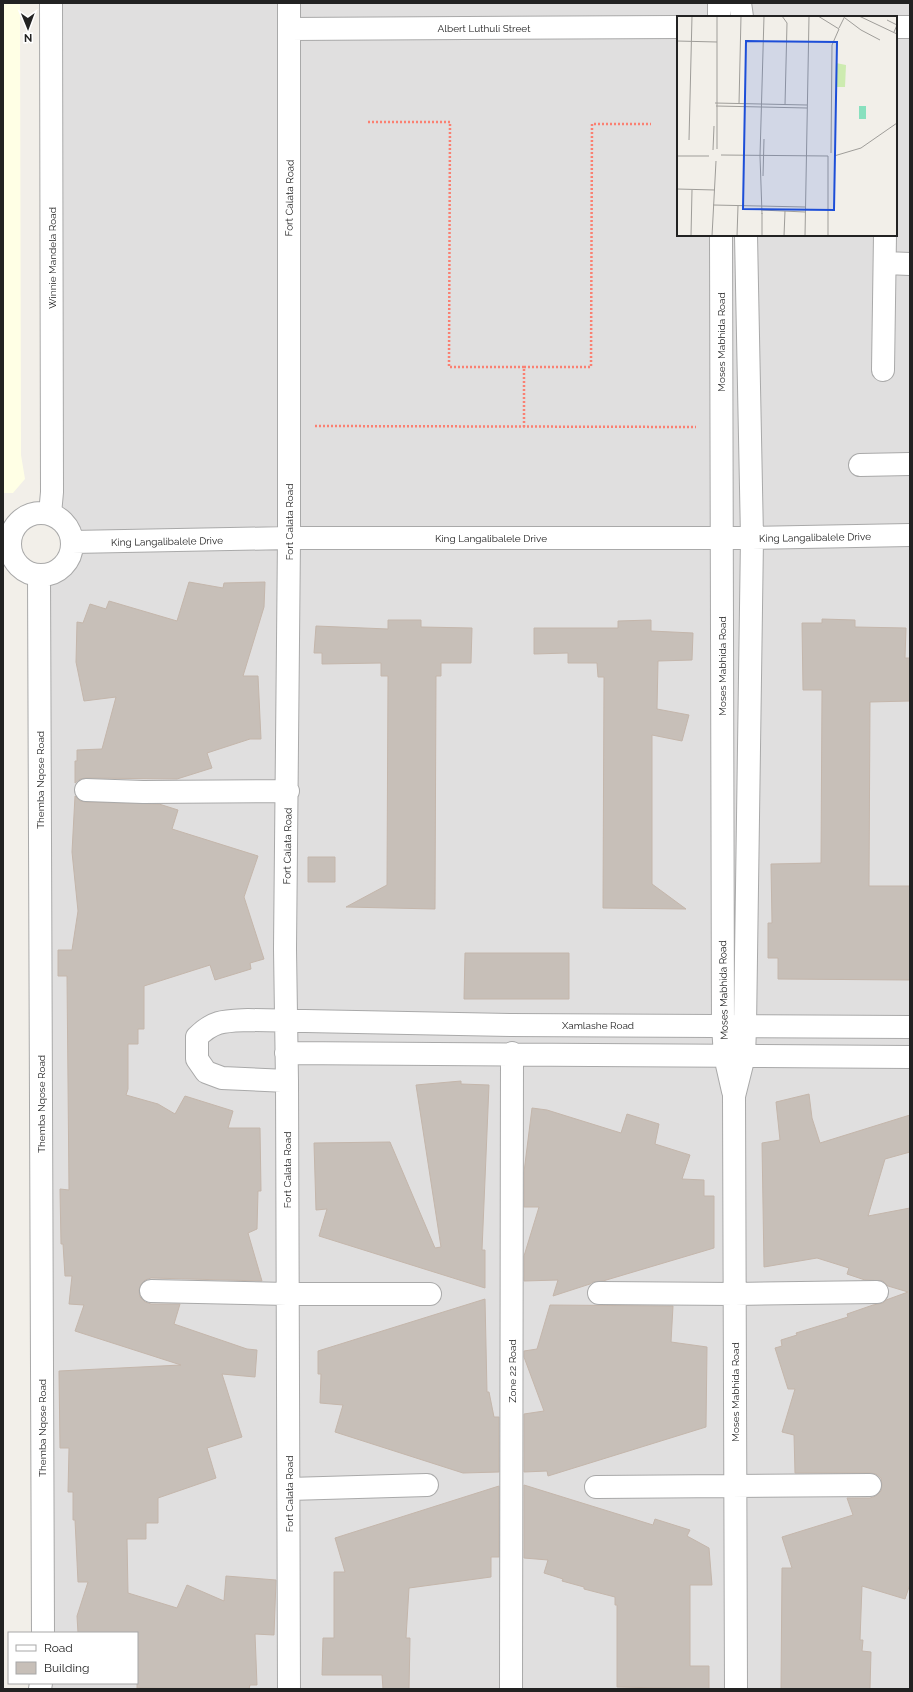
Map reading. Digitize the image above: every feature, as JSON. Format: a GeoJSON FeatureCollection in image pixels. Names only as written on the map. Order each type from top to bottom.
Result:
{"type":"FeatureCollection","features":[{"type":"Feature","properties":{"kind":"street","name":"Winnie Mandela Road"},"geometry":{"type":"LineString","coordinates":[[50,514],[52,492],[51,3]]}},
{"type":"Feature","properties":{"kind":"street","name":"Fort Calata Road"},"geometry":{"type":"LineString","coordinates":[[289,3],[289,538],[286,1022],[289,1689]]}},
{"type":"Feature","properties":{"kind":"street"},"geometry":{"type":"LineString","coordinates":[[719,3],[719,16]]}},
{"type":"Feature","properties":{"kind":"street"},"geometry":{"type":"LineString","coordinates":[[740,3],[742,16]]}},
{"type":"Feature","properties":{"kind":"street","name":"Albert Luthuli Street"},"geometry":{"type":"LineString","coordinates":[[290,29],[677,27]]}},
{"type":"Feature","properties":{"kind":"street"},"geometry":{"type":"LineString","coordinates":[[897,27],[910,27]]}},
{"type":"Feature","properties":{"kind":"street","name":"Moses Mabhida Road"},"geometry":{"type":"LineString","coordinates":[[721,236],[723,1026],[734,1056],[736,1689]]}},
{"type":"Feature","properties":{"kind":"street","name":"Moses Mabhida Road"},"geometry":{"type":"LineString","coordinates":[[734,1056],[745,1027],[752,538],[746,236]]}},
{"type":"Feature","properties":{"kind":"street"},"geometry":{"type":"LineString","coordinates":[[883,370],[885,236]]}},
{"type":"Feature","properties":{"kind":"street"},"geometry":{"type":"LineString","coordinates":[[885,263],[910,264]]}},
{"type":"Feature","properties":{"kind":"street"},"geometry":{"type":"LineString","coordinates":[[860,465],[910,464]]}},
{"type":"Feature","properties":{"kind":"street"},"geometry":{"type":"LineString","coordinates":[[40,512],[50,514],[58,518],[70,533],[72,542],[68,557],[59,569],[49,574],[39,575],[30,573],[21,568],[14,561],[6,542],[16,524],[23,518],[40,512]]}},
{"type":"Feature","properties":{"kind":"street","name":"King Langalibalele Drive"},"geometry":{"type":"LineString","coordinates":[[72,542],[289,538],[752,538],[910,535]]}},
{"type":"Feature","properties":{"kind":"street","name":"Themba Nqose Road"},"geometry":{"type":"LineString","coordinates":[[39,575],[43,1632]]}},
{"type":"Feature","properties":{"kind":"street"},"geometry":{"type":"LineString","coordinates":[[86,790],[143,792],[288,791]]}},
{"type":"Feature","properties":{"kind":"street","name":"Xamlashe Road"},"geometry":{"type":"LineString","coordinates":[[287,1081],[222,1078],[206,1072],[197,1058],[197,1037],[208,1027],[223,1021],[745,1027],[910,1027]]}},
{"type":"Feature","properties":{"kind":"street"},"geometry":{"type":"LineString","coordinates":[[286,1052],[910,1056]]}},
{"type":"Feature","properties":{"kind":"street","name":"Zone 22 Road"},"geometry":{"type":"LineString","coordinates":[[511,1689],[512,1054]]}},
{"type":"Feature","properties":{"kind":"street"},"geometry":{"type":"LineString","coordinates":[[151,1291],[287,1294],[430,1294]]}},
{"type":"Feature","properties":{"kind":"street"},"geometry":{"type":"LineString","coordinates":[[599,1293],[735,1294],[877,1292]]}},
{"type":"Feature","properties":{"kind":"street"},"geometry":{"type":"LineString","coordinates":[[289,1488],[427,1485]]}},
{"type":"Feature","properties":{"kind":"street"},"geometry":{"type":"LineString","coordinates":[[596,1487],[870,1485]]}},
{"type":"Feature","properties":{"kind":"path"},"geometry":{"type":"LineString","coordinates":[[368,122],[450,122],[449,367],[592,367],[592,124],[651,124]]}},
{"type":"Feature","properties":{"kind":"path"},"geometry":{"type":"LineString","coordinates":[[524,367],[524,427]]}},
{"type":"Feature","properties":{"kind":"path"},"geometry":{"type":"LineString","coordinates":[[289,426],[721,427]]}},
{"type":"Feature","properties":{"kind":"shaded area"},"geometry":{"type":"Polygon","coordinates":[[[3,3],[20,3],[21,455],[25,479],[13,493],[3,493],[3,3]]]}},
{"type":"Feature","properties":{"kind":"shaded area"},"geometry":{"type":"Polygon","coordinates":[[[51,3],[910,3],[910,1689],[40,1689],[41,1684],[138,1684],[138,1632],[43,1632],[49,574],[59,569],[66,562],[70,553],[72,542],[70,533],[58,518],[51,3]]]}},
{"type":"Feature","properties":{"kind":"building"},"geometry":{"type":"Polygon","coordinates":[[[189,582],[223,588],[224,583],[265,582],[264,607],[243,676],[258,676],[261,739],[250,739],[207,753],[212,768],[177,779],[86,778],[80,779],[75,783],[75,761],[77,761],[77,750],[102,749],[116,697],[84,701],[76,662],[77,622],[83,623],[90,604],[106,609],[109,601],[177,621],[189,582]]]}},
{"type":"Feature","properties":{"kind":"building"},"geometry":{"type":"Polygon","coordinates":[[[822,619],[855,620],[855,627],[906,628],[905,658],[910,658],[910,701],[870,702],[869,886],[910,886],[910,980],[778,979],[778,958],[768,958],[768,923],[772,923],[771,864],[821,863],[822,690],[803,690],[802,623],[822,623],[822,619]]]}},
{"type":"Feature","properties":{"kind":"building"},"geometry":{"type":"Polygon","coordinates":[[[388,620],[421,620],[421,627],[472,628],[471,663],[441,663],[441,676],[436,676],[435,909],[346,907],[387,885],[388,676],[381,676],[381,663],[322,664],[322,653],[314,653],[316,626],[388,629],[388,620]]]}},
{"type":"Feature","properties":{"kind":"building"},"geometry":{"type":"Polygon","coordinates":[[[651,620],[651,631],[693,633],[692,660],[658,661],[657,709],[689,715],[682,741],[652,735],[652,884],[686,909],[603,908],[604,677],[598,677],[597,663],[568,663],[568,653],[534,654],[534,628],[618,628],[618,621],[651,620]]]}},
{"type":"Feature","properties":{"kind":"building"},"geometry":{"type":"Polygon","coordinates":[[[75,796],[80,801],[86,802],[159,804],[178,810],[172,829],[258,856],[244,897],[264,959],[250,963],[251,969],[215,980],[210,965],[144,986],[144,1029],[138,1029],[138,1044],[128,1044],[128,1089],[126,1095],[158,1104],[175,1114],[185,1096],[233,1111],[228,1128],[260,1128],[261,1191],[258,1191],[257,1229],[248,1233],[262,1281],[151,1278],[145,1280],[141,1284],[139,1290],[140,1297],[145,1302],[151,1304],[180,1304],[174,1324],[247,1349],[257,1350],[255,1377],[222,1374],[242,1437],[207,1448],[216,1478],[158,1498],[158,1523],[146,1523],[146,1539],[127,1539],[128,1593],[177,1608],[187,1585],[224,1601],[226,1576],[276,1580],[274,1635],[255,1634],[257,1685],[250,1685],[249,1689],[137,1688],[138,1632],[78,1632],[77,1616],[88,1582],[78,1582],[75,1520],[73,1520],[73,1492],[68,1492],[69,1448],[60,1448],[59,1371],[181,1365],[75,1331],[84,1305],[69,1304],[72,1276],[65,1276],[63,1244],[61,1244],[60,1189],[69,1190],[67,976],[58,976],[58,950],[72,950],[78,911],[72,852],[75,796]]]}},
{"type":"Feature","properties":{"kind":"building"},"geometry":{"type":"Polygon","coordinates":[[[308,857],[335,857],[335,882],[308,882],[308,857]]]}},
{"type":"Feature","properties":{"kind":"building"},"geometry":{"type":"Polygon","coordinates":[[[465,953],[569,953],[569,999],[464,999],[465,953]]]}},
{"type":"Feature","properties":{"kind":"building"},"geometry":{"type":"Polygon","coordinates":[[[461,1081],[461,1084],[489,1085],[482,1250],[485,1250],[485,1288],[319,1236],[327,1209],[316,1210],[314,1143],[390,1142],[435,1248],[441,1247],[416,1085],[461,1081]]]}},
{"type":"Feature","properties":{"kind":"building"},"geometry":{"type":"Polygon","coordinates":[[[809,1094],[812,1118],[820,1143],[910,1115],[910,1152],[885,1159],[868,1216],[910,1208],[910,1584],[905,1599],[862,1586],[860,1640],[863,1640],[862,1651],[871,1652],[870,1689],[781,1689],[782,1568],[792,1568],[782,1537],[853,1515],[847,1498],[870,1498],[876,1496],[881,1491],[882,1485],[881,1478],[876,1474],[870,1473],[795,1473],[794,1435],[782,1432],[795,1389],[788,1389],[775,1348],[782,1346],[781,1340],[797,1335],[796,1333],[848,1317],[847,1314],[883,1303],[886,1300],[908,1292],[888,1286],[883,1281],[865,1280],[847,1274],[849,1268],[817,1258],[764,1267],[762,1143],[780,1140],[776,1102],[809,1094]]]}},
{"type":"Feature","properties":{"kind":"building"},"geometry":{"type":"Polygon","coordinates":[[[532,1108],[547,1110],[621,1133],[627,1114],[659,1124],[655,1144],[690,1155],[682,1179],[704,1180],[704,1196],[714,1196],[714,1248],[603,1281],[593,1282],[553,1296],[558,1280],[524,1281],[524,1256],[539,1207],[524,1207],[524,1172],[532,1108]]]}},
{"type":"Feature","properties":{"kind":"building"},"geometry":{"type":"Polygon","coordinates":[[[485,1299],[487,1392],[489,1392],[494,1417],[499,1417],[499,1472],[463,1473],[335,1432],[343,1405],[320,1403],[321,1374],[318,1374],[318,1351],[485,1299]]]}},
{"type":"Feature","properties":{"kind":"building"},"geometry":{"type":"Polygon","coordinates":[[[550,1305],[673,1306],[671,1342],[707,1347],[706,1427],[548,1476],[547,1471],[524,1472],[524,1414],[544,1411],[524,1357],[524,1351],[537,1349],[550,1305]]]}},
{"type":"Feature","properties":{"kind":"building"},"geometry":{"type":"Polygon","coordinates":[[[524,1485],[653,1525],[655,1519],[690,1530],[687,1536],[709,1548],[712,1585],[690,1585],[690,1666],[709,1666],[709,1689],[617,1687],[617,1605],[615,1605],[615,1597],[584,1589],[584,1587],[562,1581],[563,1579],[544,1573],[548,1560],[524,1558],[524,1485]]]}},
{"type":"Feature","properties":{"kind":"building"},"geometry":{"type":"Polygon","coordinates":[[[499,1486],[499,1557],[491,1557],[491,1577],[409,1588],[406,1638],[410,1638],[409,1689],[383,1689],[382,1675],[322,1675],[323,1638],[334,1638],[334,1572],[345,1572],[335,1538],[499,1486]]]}}]}
